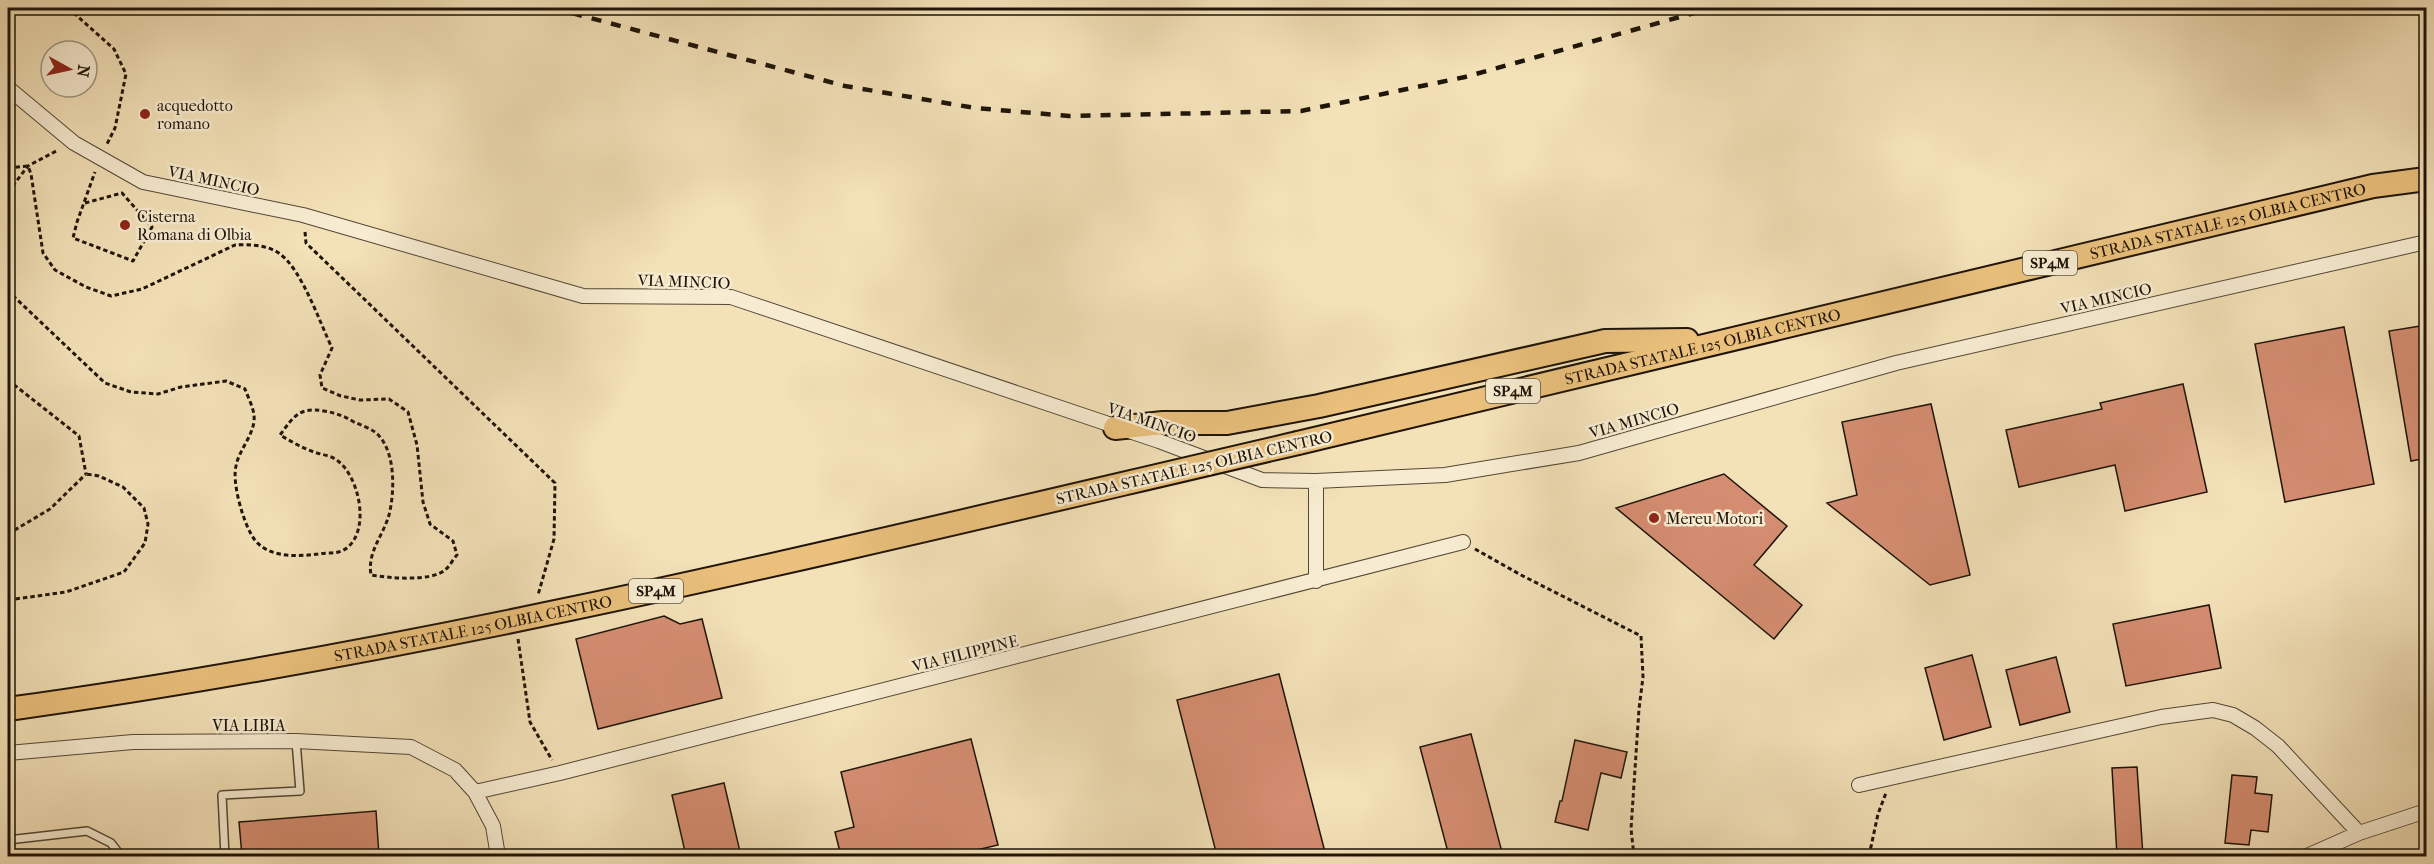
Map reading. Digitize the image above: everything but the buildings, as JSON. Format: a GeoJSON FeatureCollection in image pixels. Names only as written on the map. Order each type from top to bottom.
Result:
{"type":"FeatureCollection","features":[{"type":"Feature","properties":{"kind":"main road","name":"STRADA STATALE 125 OLBIA CENTRO"},"geometry":{"type":"LineString","coordinates":[[8,709],[278,665],[625,598],[1298,443],[2373,186],[2427,167]]}},
{"type":"Feature","properties":{"kind":"main road","name":"STRADA STATALE 125 OLBIA CENTRO"},"geometry":{"type":"LineString","coordinates":[[2373,186],[2427,179]]}},
{"type":"Feature","properties":{"kind":"main road"},"geometry":{"type":"LineString","coordinates":[[1115,428],[1163,423],[1227,423],[1320,406],[1605,340],[1727,340]]}},
{"type":"Feature","properties":{"kind":"street","name":"VIA MINCIO"},"geometry":{"type":"LineString","coordinates":[[8,88],[74,143],[143,182],[303,215],[583,296],[731,297],[1159,441],[1262,480],[1316,481],[1445,474],[1579,453],[1896,363],[2427,242]]}},
{"type":"Feature","properties":{"kind":"street"},"geometry":{"type":"LineString","coordinates":[[1316,481],[1316,581]]}},
{"type":"Feature","properties":{"kind":"street","name":"VIA FILIPPINE"},"geometry":{"type":"LineString","coordinates":[[475,792],[560,773],[1462,542]]}},
{"type":"Feature","properties":{"kind":"street"},"geometry":{"type":"LineString","coordinates":[[1859,785],[2161,717],[2213,710],[2233,715],[2278,746],[2360,833]]}},
{"type":"Feature","properties":{"kind":"street","name":"VIA LIBIA"},"geometry":{"type":"LineString","coordinates":[[8,753],[133,742],[296,741],[411,747],[454,770],[475,792],[494,826],[498,856]]}},
{"type":"Feature","properties":{"kind":"street"},"geometry":{"type":"LineString","coordinates":[[2307,856],[2360,833],[2427,811]]}},
{"type":"Feature","properties":{"kind":"lane"},"geometry":{"type":"LineString","coordinates":[[225,856],[222,795],[300,791],[296,741]]}},
{"type":"Feature","properties":{"kind":"lane"},"geometry":{"type":"LineString","coordinates":[[8,840],[87,831],[111,843],[121,856]]}},
{"type":"Feature","properties":{"kind":"path"},"geometry":{"type":"LineString","coordinates":[[68,8],[114,48],[126,74],[115,128],[100,158],[73,238],[133,261],[152,227],[122,193],[85,203]]}},
{"type":"Feature","properties":{"kind":"path"},"geometry":{"type":"LineString","coordinates":[[8,168],[28,166],[74,143]]}},
{"type":"Feature","properties":{"kind":"path"},"geometry":{"type":"LineString","coordinates":[[8,192],[28,166]]}},
{"type":"Feature","properties":{"kind":"path"},"geometry":{"type":"LineString","coordinates":[[8,291],[105,383],[131,392],[158,394],[181,387],[226,381],[245,389],[254,416],[248,438],[235,467],[238,498],[250,532],[258,544],[272,552],[292,555],[336,553],[348,547],[355,538],[360,517],[360,501],[347,470],[337,460],[280,435],[293,417],[303,410],[312,409],[336,413],[376,433],[392,466],[394,490],[388,517],[369,562],[371,575],[408,578],[428,576],[444,571],[457,555],[453,541],[430,524],[423,502],[417,445],[408,411],[389,399],[360,400],[340,396],[322,388],[320,375],[332,348],[308,295],[294,270],[280,253],[247,244],[235,245],[142,289],[111,296],[86,287],[55,270],[43,253],[32,174],[28,166]]}},
{"type":"Feature","properties":{"kind":"path"},"geometry":{"type":"LineString","coordinates":[[303,215],[306,243],[555,483],[554,539],[536,600]]}},
{"type":"Feature","properties":{"kind":"path"},"geometry":{"type":"LineString","coordinates":[[8,380],[79,436],[86,474]]}},
{"type":"Feature","properties":{"kind":"path"},"geometry":{"type":"LineString","coordinates":[[8,534],[50,509],[86,474]]}},
{"type":"Feature","properties":{"kind":"path"},"geometry":{"type":"LineString","coordinates":[[8,600],[66,592],[124,572],[146,543],[148,524],[144,508],[123,487],[99,476],[86,474]]}},
{"type":"Feature","properties":{"kind":"path"},"geometry":{"type":"LineString","coordinates":[[1462,542],[1521,576],[1641,636],[1643,677],[1632,829],[1634,856]]}},
{"type":"Feature","properties":{"kind":"path"},"geometry":{"type":"LineString","coordinates":[[518,638],[530,722],[560,773]]}},
{"type":"Feature","properties":{"kind":"path"},"geometry":{"type":"LineString","coordinates":[[1869,856],[1878,814],[1893,778]]}},
{"type":"Feature","properties":{"kind":"railway"},"geometry":{"type":"LineString","coordinates":[[553,8],[845,86],[975,108],[1069,116],[1301,111],[1465,77],[1712,8]]}},
{"type":"Feature","properties":{"kind":"place","name":"acquedotto romano"},"geometry":{"type":"Point","coordinates":[145,114]}},
{"type":"Feature","properties":{"kind":"place","name":"Cisterna Romana di Olbia"},"geometry":{"type":"Point","coordinates":[125,225]}},
{"type":"Feature","properties":{"kind":"place","name":"Mereu Motori"},"geometry":{"type":"Point","coordinates":[1654,518]}}]}
